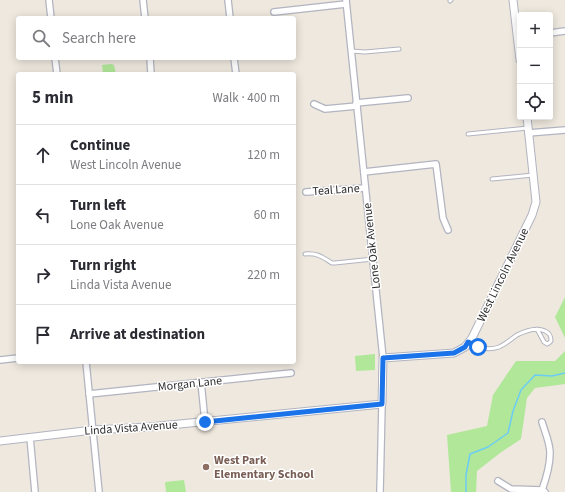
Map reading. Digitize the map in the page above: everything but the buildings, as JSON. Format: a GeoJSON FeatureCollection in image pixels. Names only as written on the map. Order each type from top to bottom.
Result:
{"type":"FeatureCollection","features":[{"type":"Feature","properties":{"kind":"street"},"geometry":{"type":"LineString","coordinates":[[49,0],[51,16]]}},
{"type":"Feature","properties":{"kind":"street"},"geometry":{"type":"LineString","coordinates":[[143,0],[145,16]]}},
{"type":"Feature","properties":{"kind":"street"},"geometry":{"type":"LineString","coordinates":[[228,0],[230,16]]}},
{"type":"Feature","properties":{"kind":"street"},"geometry":{"type":"LineString","coordinates":[[513,0],[517,24]]}},
{"type":"Feature","properties":{"kind":"street"},"geometry":{"type":"LineString","coordinates":[[274,12],[346,2]]}},
{"type":"Feature","properties":{"kind":"street","name":"Lone Oak Avenue"},"geometry":{"type":"LineString","coordinates":[[346,2],[383,358],[380,492]]}},
{"type":"Feature","properties":{"kind":"street"},"geometry":{"type":"LineString","coordinates":[[553,33],[565,31]]}},
{"type":"Feature","properties":{"kind":"street"},"geometry":{"type":"LineString","coordinates":[[55,60],[57,72]]}},
{"type":"Feature","properties":{"kind":"street"},"geometry":{"type":"LineString","coordinates":[[150,60],[151,72]]}},
{"type":"Feature","properties":{"kind":"street"},"geometry":{"type":"LineString","coordinates":[[234,60],[236,72]]}},
{"type":"Feature","properties":{"kind":"street"},"geometry":{"type":"LineString","coordinates":[[314,104],[325,109],[408,98]]}},
{"type":"Feature","properties":{"kind":"street","name":"West Lincoln Avenue"},"geometry":{"type":"LineString","coordinates":[[383,358],[454,353],[465,347],[472,338],[532,216],[536,202],[526,120]]}},
{"type":"Feature","properties":{"kind":"street"},"geometry":{"type":"LineString","coordinates":[[528,131],[565,130]]}},
{"type":"Feature","properties":{"kind":"street"},"geometry":{"type":"LineString","coordinates":[[364,172],[436,164],[443,218],[448,230]]}},
{"type":"Feature","properties":{"kind":"street","name":"Teal Lane"},"geometry":{"type":"LineString","coordinates":[[306,192],[366,188]]}},
{"type":"Feature","properties":{"kind":"street"},"geometry":{"type":"LineString","coordinates":[[0,360],[16,358]]}},
{"type":"Feature","properties":{"kind":"street"},"geometry":{"type":"LineString","coordinates":[[86,364],[100,492]]}},
{"type":"Feature","properties":{"kind":"street","name":"Morgan Lane"},"geometry":{"type":"LineString","coordinates":[[89,394],[291,373]]}},
{"type":"Feature","properties":{"kind":"street"},"geometry":{"type":"LineString","coordinates":[[201,382],[205,422]]}},
{"type":"Feature","properties":{"kind":"street","name":"Linda Vista Avenue"},"geometry":{"type":"LineString","coordinates":[[0,441],[93,430],[205,422],[382,404]]}},
{"type":"Feature","properties":{"kind":"street"},"geometry":{"type":"LineString","coordinates":[[498,480],[512,491],[544,491],[550,452],[542,422]]}},
{"type":"Feature","properties":{"kind":"street"},"geometry":{"type":"LineString","coordinates":[[30,437],[35,492]]}},
{"type":"Feature","properties":{"kind":"lane"},"geometry":{"type":"LineString","coordinates":[[351,51],[365,52],[399,49]]}},
{"type":"Feature","properties":{"kind":"lane"},"geometry":{"type":"LineString","coordinates":[[468,134],[528,131]]}},
{"type":"Feature","properties":{"kind":"lane"},"geometry":{"type":"LineString","coordinates":[[492,179],[533,175]]}},
{"type":"Feature","properties":{"kind":"lane"},"geometry":{"type":"LineString","coordinates":[[305,254],[316,254],[332,263],[373,259]]}},
{"type":"Feature","properties":{"kind":"lane"},"geometry":{"type":"LineString","coordinates":[[468,342],[478,347],[487,349],[498,347],[518,334],[537,329],[547,331],[550,334],[551,337],[549,343],[547,344],[544,342],[537,329]]}},
{"type":"Feature","properties":{"kind":"green space"},"geometry":{"type":"Polygon","coordinates":[[[102,65],[114,65],[116,72],[103,72],[102,65]]]}},
{"type":"Feature","properties":{"kind":"green space"},"geometry":{"type":"Polygon","coordinates":[[[565,297],[565,338],[555,317],[565,297]]]}},
{"type":"Feature","properties":{"kind":"green space"},"geometry":{"type":"Polygon","coordinates":[[[565,351],[565,384],[535,388],[527,398],[521,439],[477,471],[476,492],[451,492],[447,435],[487,426],[493,395],[516,361],[555,361],[565,351]]]}},
{"type":"Feature","properties":{"kind":"green space"},"geometry":{"type":"Polygon","coordinates":[[[375,354],[375,370],[356,371],[355,356],[375,354]]]}},
{"type":"Feature","properties":{"kind":"green space"},"geometry":{"type":"Polygon","coordinates":[[[184,480],[186,492],[166,492],[165,482],[184,480]]]}},
{"type":"Feature","properties":{"kind":"waterway"},"geometry":{"type":"LineString","coordinates":[[466,492],[466,475],[470,454],[488,447],[508,433],[513,411],[521,390],[535,375],[552,376],[565,373]]}},
{"type":"Feature","properties":{"kind":"place","name":"West Park Elementary School"},"geometry":{"type":"Point","coordinates":[206,467]}},
{"type":"Feature","properties":{"kind":"route"},"geometry":{"type":"LineString","coordinates":[[205,422],[382,404],[383,358],[454,353],[465,347],[468,342],[478,347]]}}]}
